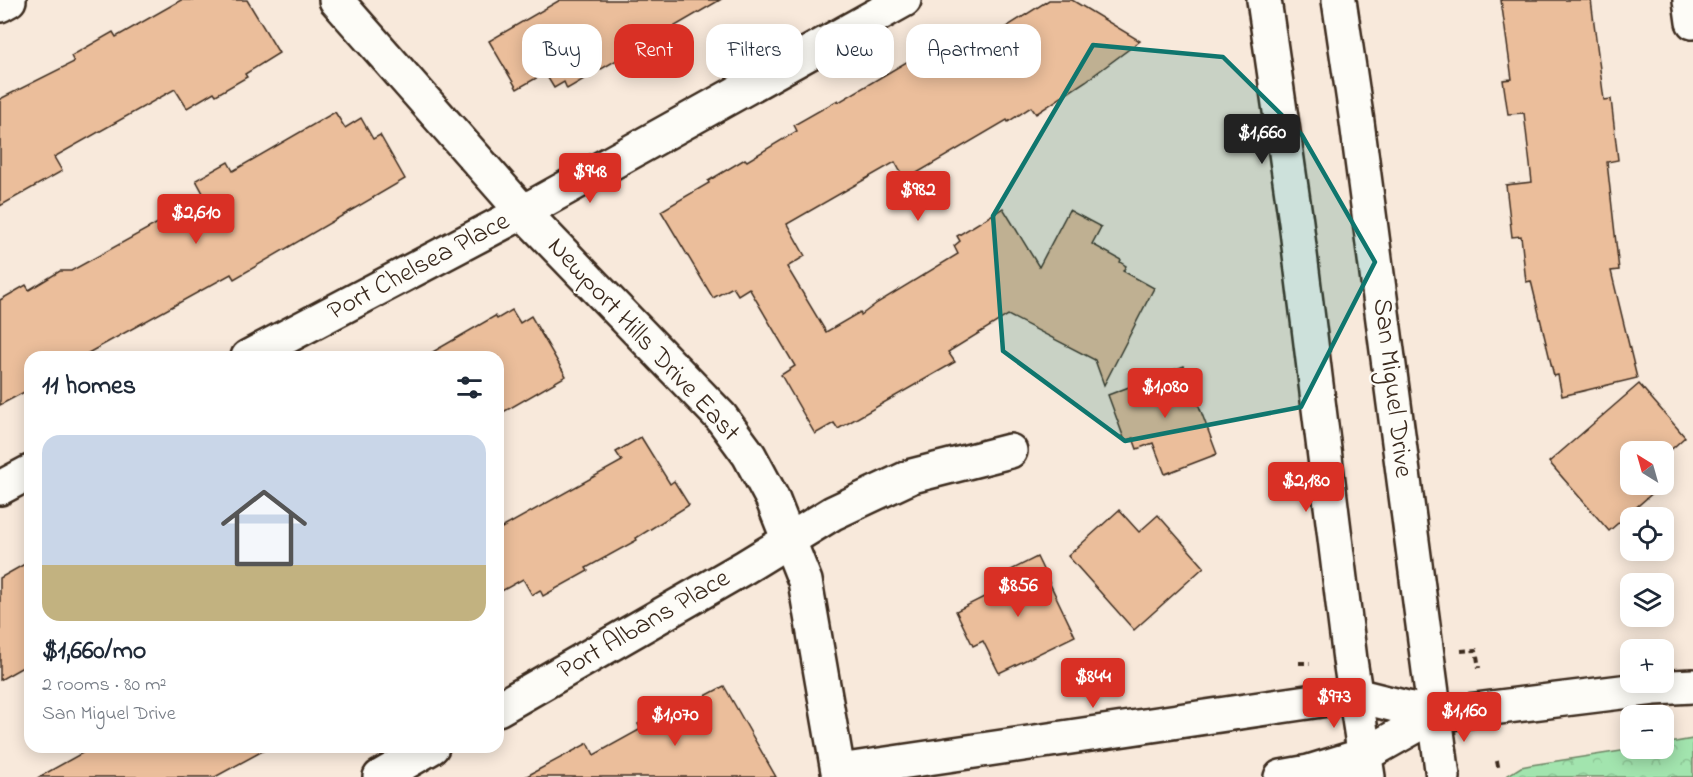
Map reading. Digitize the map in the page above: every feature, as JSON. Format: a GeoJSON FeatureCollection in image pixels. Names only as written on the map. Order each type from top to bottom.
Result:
{"type":"FeatureCollection","features":[{"type":"Feature","properties":{"kind":"street"},"geometry":{"type":"LineString","coordinates":[[0,5],[9,0]]}},
{"type":"Feature","properties":{"kind":"street","name":"Newport Hills Drive East"},"geometry":{"type":"LineString","coordinates":[[336,0],[523,212],[721,417],[758,472],[790,539],[804,581],[839,774]]}},
{"type":"Feature","properties":{"kind":"street","name":"Port Chelsea Place"},"geometry":{"type":"LineString","coordinates":[[259,351],[523,212],[904,0]]}},
{"type":"Feature","properties":{"kind":"street"},"geometry":{"type":"LineString","coordinates":[[1264,0],[1298,233],[1355,695],[1366,766]]}},
{"type":"Feature","properties":{"kind":"street","name":"San Miguel Drive"},"geometry":{"type":"LineString","coordinates":[[1339,0],[1359,134],[1443,777]]}},
{"type":"Feature","properties":{"kind":"street"},"geometry":{"type":"LineString","coordinates":[[1690,0],[1693,22]]}},
{"type":"Feature","properties":{"kind":"street","name":"Port Albans Place"},"geometry":{"type":"LineString","coordinates":[[504,706],[745,567],[833,513],[912,476],[1010,451]]}},
{"type":"Feature","properties":{"kind":"street"},"geometry":{"type":"LineString","coordinates":[[0,488],[24,475]]}},
{"type":"Feature","properties":{"kind":"street"},"geometry":{"type":"LineString","coordinates":[[839,774],[1355,695],[1435,716],[1654,688],[1693,686]]}},
{"type":"Feature","properties":{"kind":"street"},"geometry":{"type":"LineString","coordinates":[[1281,777],[1366,766],[1435,716]]}},
{"type":"Feature","properties":{"kind":"street"},"geometry":{"type":"LineString","coordinates":[[380,777],[422,753]]}},
{"type":"Feature","properties":{"kind":"path"},"geometry":{"type":"LineString","coordinates":[[1460,651],[1476,650],[1479,668]]}},
{"type":"Feature","properties":{"kind":"path"},"geometry":{"type":"LineString","coordinates":[[1299,663],[1310,663]]}},
{"type":"Feature","properties":{"kind":"path"},"geometry":{"type":"LineString","coordinates":[[1497,761],[1499,771]]}},
{"type":"Feature","properties":{"kind":"highlighted area"},"geometry":{"type":"Polygon","coordinates":[[[1093,45],[1223,57],[1302,135],[1375,262],[1301,407],[1125,441],[1003,351],[993,216],[1093,45]]]}},
{"type":"Feature","properties":{"kind":"green space"},"geometry":{"type":"Polygon","coordinates":[[[1693,739],[1693,777],[1505,777],[1521,767],[1620,751],[1620,759],[1674,759],[1674,742],[1693,739]]]}},
{"type":"Feature","properties":{"kind":"building"},"geometry":{"type":"Polygon","coordinates":[[[181,0],[247,0],[279,53],[245,74],[247,77],[216,95],[214,92],[187,108],[175,89],[54,157],[62,171],[0,206],[0,99],[74,62],[71,56],[113,32],[116,37],[181,0]]]}},
{"type":"Feature","properties":{"kind":"building"},"geometry":{"type":"Polygon","coordinates":[[[560,0],[720,0],[679,24],[614,24],[614,62],[602,69],[602,24],[522,24],[522,78],[536,78],[517,89],[489,41],[560,0]]]}},
{"type":"Feature","properties":{"kind":"building"},"geometry":{"type":"Polygon","coordinates":[[[1049,0],[1072,0],[1140,41],[1036,114],[1031,107],[905,180],[895,162],[787,224],[805,256],[787,267],[826,332],[860,312],[861,315],[958,254],[954,246],[960,241],[957,236],[1003,208],[1039,267],[1069,210],[1101,227],[1092,244],[1121,260],[1120,262],[1126,266],[1123,271],[1154,288],[1104,385],[1095,360],[1008,315],[948,352],[955,362],[838,429],[834,423],[815,434],[781,375],[795,366],[749,288],[738,295],[733,287],[713,298],[661,211],[745,159],[747,161],[797,131],[794,125],[880,78],[894,78],[894,69],[906,62],[906,78],[1041,78],[1041,24],[1011,24],[1049,0]]]}},
{"type":"Feature","properties":{"kind":"building"},"geometry":{"type":"Polygon","coordinates":[[[1501,0],[1591,0],[1604,100],[1611,99],[1618,160],[1607,162],[1619,270],[1611,271],[1637,378],[1562,396],[1558,375],[1554,376],[1531,281],[1526,282],[1521,236],[1512,237],[1506,185],[1532,182],[1524,113],[1508,114],[1503,80],[1512,79],[1501,0]]]}},
{"type":"Feature","properties":{"kind":"building"},"geometry":{"type":"Polygon","coordinates":[[[548,78],[586,78],[567,89],[564,82],[554,88],[548,78]]]}},
{"type":"Feature","properties":{"kind":"building"},"geometry":{"type":"Polygon","coordinates":[[[335,112],[345,128],[361,118],[373,139],[380,135],[405,179],[234,279],[231,274],[92,351],[24,351],[24,392],[0,405],[0,300],[26,285],[29,290],[60,271],[71,271],[167,218],[166,216],[204,195],[196,180],[228,162],[233,171],[335,112]]]}},
{"type":"Feature","properties":{"kind":"building"},"geometry":{"type":"Polygon","coordinates":[[[512,310],[520,323],[531,316],[566,376],[504,412],[504,351],[434,351],[495,316],[497,319],[512,310]]]}},
{"type":"Feature","properties":{"kind":"building"},"geometry":{"type":"Polygon","coordinates":[[[1184,366],[1217,454],[1165,474],[1153,443],[1137,449],[1133,438],[1125,441],[1108,395],[1184,366]]]}},
{"type":"Feature","properties":{"kind":"building"},"geometry":{"type":"Polygon","coordinates":[[[1639,384],[1685,437],[1674,447],[1674,441],[1620,441],[1620,495],[1650,495],[1637,507],[1620,507],[1620,521],[1609,531],[1549,462],[1639,384]]]}},
{"type":"Feature","properties":{"kind":"building"},"geometry":{"type":"Polygon","coordinates":[[[641,437],[670,484],[674,481],[689,505],[636,538],[637,540],[586,568],[588,571],[543,596],[540,590],[532,595],[523,579],[504,590],[504,527],[622,461],[616,452],[641,437]]]}},
{"type":"Feature","properties":{"kind":"building"},"geometry":{"type":"Polygon","coordinates":[[[1119,510],[1139,532],[1158,515],[1204,567],[1134,630],[1068,556],[1119,510]]]}},
{"type":"Feature","properties":{"kind":"building"},"geometry":{"type":"Polygon","coordinates":[[[1037,557],[1075,636],[999,673],[983,641],[973,646],[956,611],[1008,585],[1003,574],[1037,557]]]}},
{"type":"Feature","properties":{"kind":"building"},"geometry":{"type":"Polygon","coordinates":[[[24,564],[24,666],[0,680],[0,578],[24,564]]]}},
{"type":"Feature","properties":{"kind":"building"},"geometry":{"type":"Polygon","coordinates":[[[724,686],[776,777],[525,777],[588,743],[594,755],[641,729],[638,724],[672,704],[677,711],[724,686]]]}},
{"type":"Feature","properties":{"kind":"building"},"geometry":{"type":"Polygon","coordinates":[[[82,753],[259,753],[215,777],[39,777],[82,753]]]}}]}
